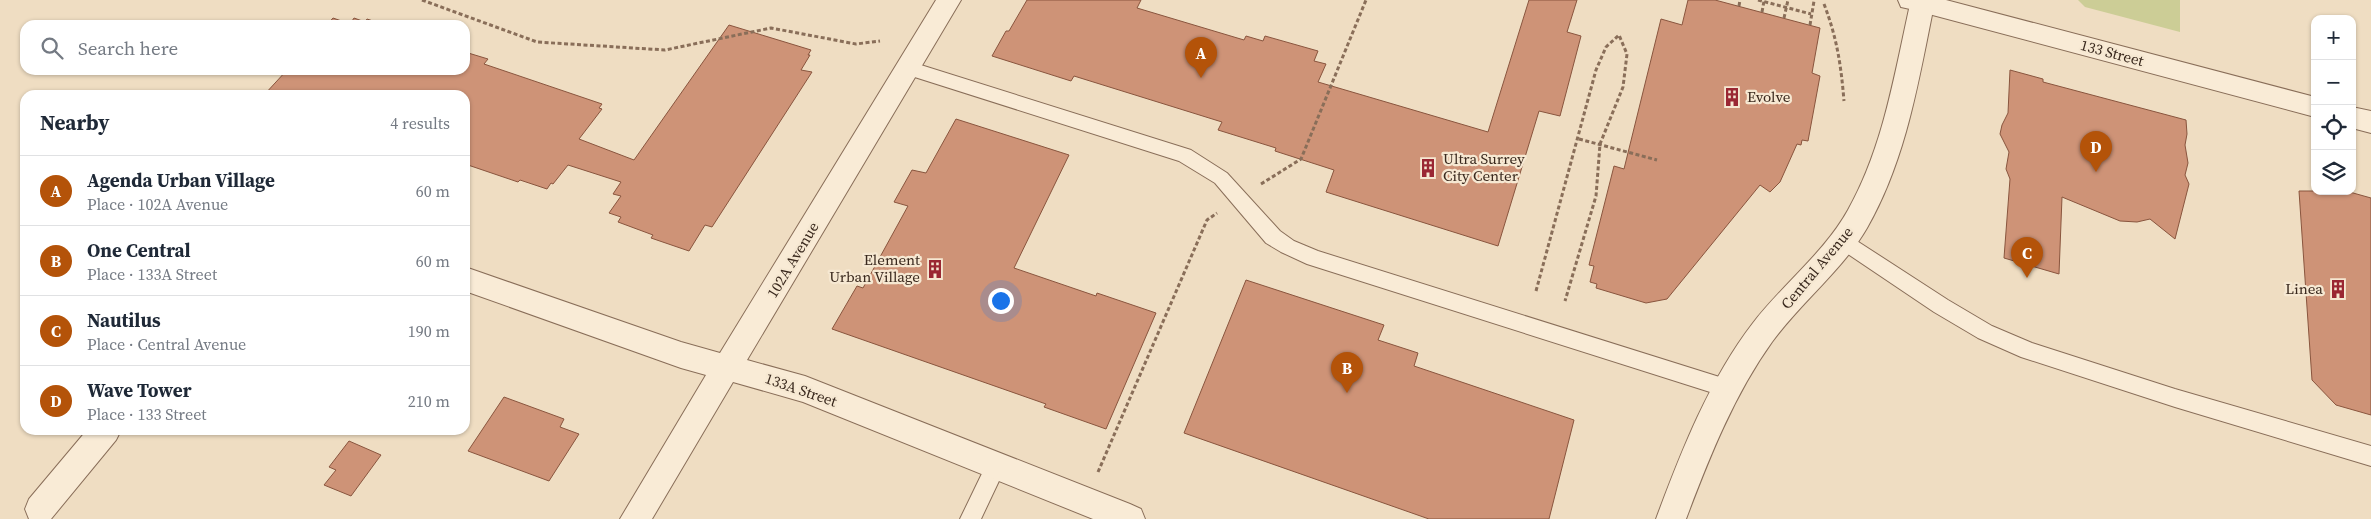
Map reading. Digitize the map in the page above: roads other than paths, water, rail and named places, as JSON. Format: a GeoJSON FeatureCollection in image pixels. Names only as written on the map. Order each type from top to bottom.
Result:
{"type":"FeatureCollection","features":[{"type":"Feature","properties":{"kind":"street","name":"102A Avenue"},"geometry":{"type":"LineString","coordinates":[[635,519],[949,0]]}},
{"type":"Feature","properties":{"kind":"street","name":"133 Street"},"geometry":{"type":"LineString","coordinates":[[1918,1],[2311,106]]}},
{"type":"Feature","properties":{"kind":"street","name":"Central Avenue"},"geometry":{"type":"LineString","coordinates":[[1672,519],[1692,464],[1729,389],[1763,332],[1843,240],[1856,221],[1882,167],[1895,126],[1918,1]]}},
{"type":"Feature","properties":{"kind":"street"},"geometry":{"type":"LineString","coordinates":[[2356,118],[2371,122]]}},
{"type":"Feature","properties":{"kind":"street","name":"133A Street"},"geometry":{"type":"LineString","coordinates":[[470,281],[681,355],[805,389],[1130,519]]}},
{"type":"Feature","properties":{"kind":"street"},"geometry":{"type":"LineString","coordinates":[[40,510],[102,435]]}},
{"type":"Feature","properties":{"kind":"lane"},"geometry":{"type":"LineString","coordinates":[[908,68],[1185,155],[1204,165],[1222,179],[1274,238],[1294,250],[1314,258],[1670,372],[1729,389]]}},
{"type":"Feature","properties":{"kind":"lane"},"geometry":{"type":"LineString","coordinates":[[1843,240],[1941,306],[1985,332],[2028,351],[2176,398],[2371,456]]}},
{"type":"Feature","properties":{"kind":"lane"},"geometry":{"type":"LineString","coordinates":[[970,519],[996,466]]}},
{"type":"Feature","properties":{"kind":"place","name":"Agenda Urban Village"},"geometry":{"type":"Point","coordinates":[1201,78]}},
{"type":"Feature","properties":{"kind":"place","name":"Evolve"},"geometry":{"type":"Point","coordinates":[1732,97]}},
{"type":"Feature","properties":{"kind":"place","name":"Ultra Surrey City Center"},"geometry":{"type":"Point","coordinates":[1428,168]}},
{"type":"Feature","properties":{"kind":"place","name":"Wave Tower"},"geometry":{"type":"Point","coordinates":[2096,172]}},
{"type":"Feature","properties":{"kind":"place","name":"Element Urban Village"},"geometry":{"type":"Point","coordinates":[935,269]}},
{"type":"Feature","properties":{"kind":"place","name":"Nautilus"},"geometry":{"type":"Point","coordinates":[2027,278]}},
{"type":"Feature","properties":{"kind":"place","name":"Linea"},"geometry":{"type":"Point","coordinates":[2338,289]}},
{"type":"Feature","properties":{"kind":"place","name":"One Central"},"geometry":{"type":"Point","coordinates":[1347,393]}}]}
